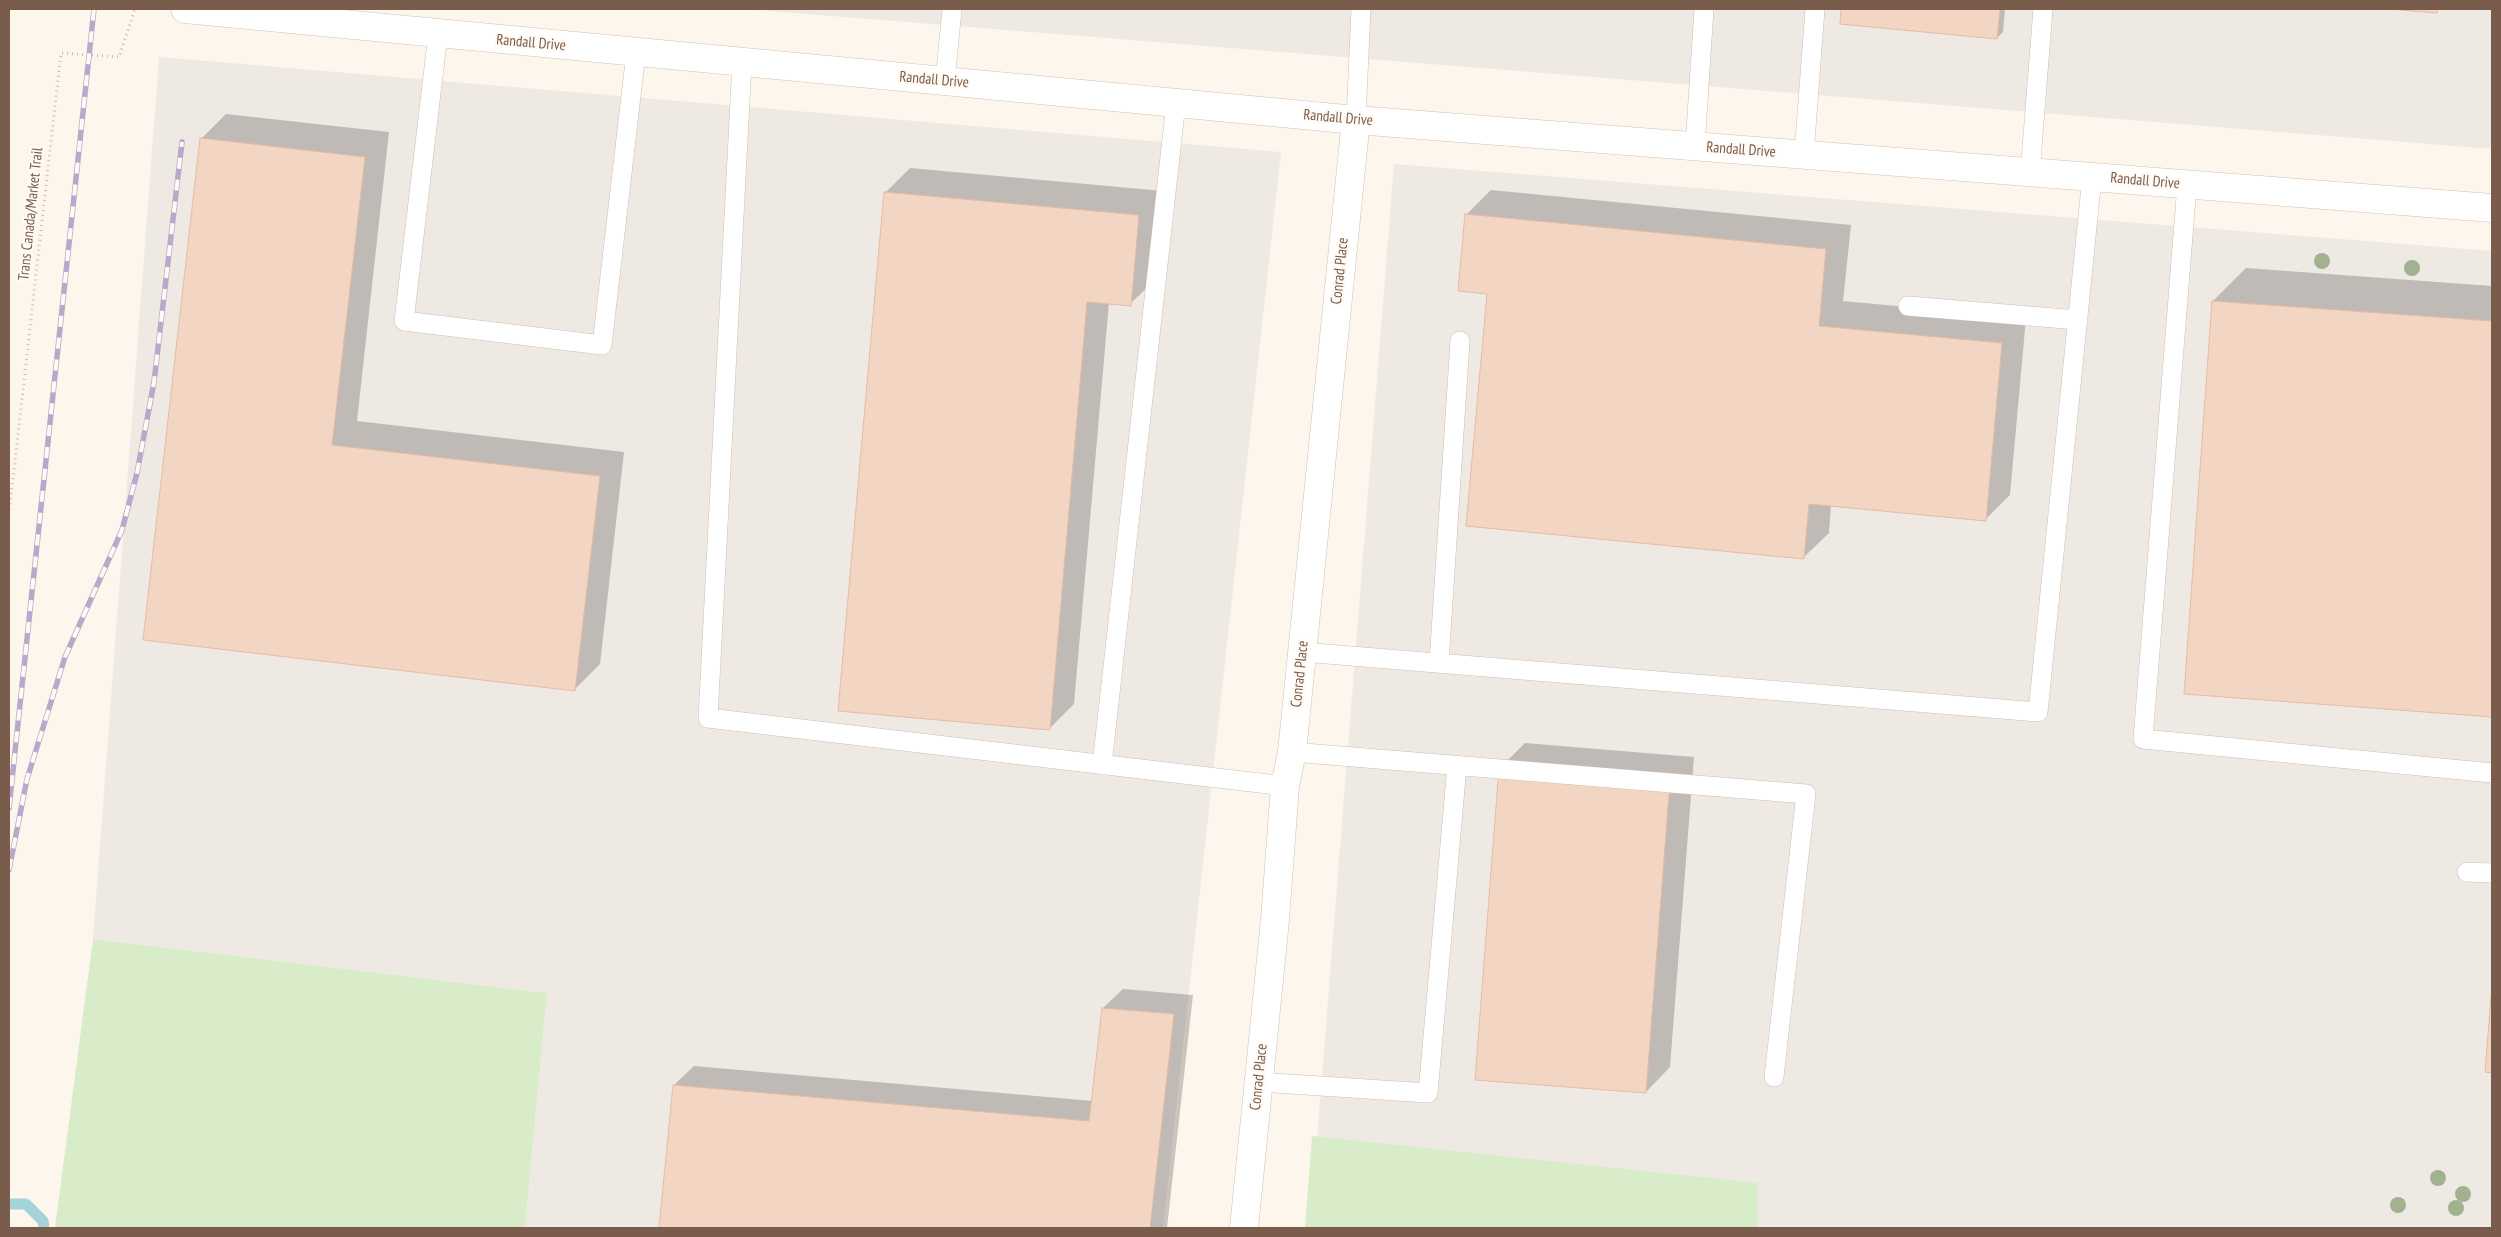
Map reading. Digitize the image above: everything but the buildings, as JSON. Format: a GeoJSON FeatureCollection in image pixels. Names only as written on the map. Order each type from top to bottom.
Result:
{"type":"FeatureCollection","features":[{"type":"Feature","properties":{"kind":"street","name":"Randall Drive"},"geometry":{"type":"LineString","coordinates":[[185,9],[326,16],[438,34],[1356,120],[2492,208]]}},
{"type":"Feature","properties":{"kind":"street","name":"Conrad Place"},"geometry":{"type":"LineString","coordinates":[[1244,1228],[1285,786],[1292,752],[1356,120]]}},
{"type":"Feature","properties":{"kind":"lane"},"geometry":{"type":"LineString","coordinates":[[945,81],[952,9]]}},
{"type":"Feature","properties":{"kind":"lane"},"geometry":{"type":"LineString","coordinates":[[1356,120],[1361,9]]}},
{"type":"Feature","properties":{"kind":"lane"},"geometry":{"type":"LineString","coordinates":[[1695,146],[1704,9]]}},
{"type":"Feature","properties":{"kind":"lane"},"geometry":{"type":"LineString","coordinates":[[1804,155],[1815,9]]}},
{"type":"Feature","properties":{"kind":"lane"},"geometry":{"type":"LineString","coordinates":[[2030,173],[2043,9]]}},
{"type":"Feature","properties":{"kind":"lane"},"geometry":{"type":"LineString","coordinates":[[438,34],[404,321],[602,345],[636,52]]}},
{"type":"Feature","properties":{"kind":"lane"},"geometry":{"type":"LineString","coordinates":[[742,62],[708,718],[1285,786]]}},
{"type":"Feature","properties":{"kind":"lane"},"geometry":{"type":"LineString","coordinates":[[1102,765],[1176,103]]}},
{"type":"Feature","properties":{"kind":"lane"},"geometry":{"type":"LineString","coordinates":[[1302,652],[2038,712],[2092,177]]}},
{"type":"Feature","properties":{"kind":"lane"},"geometry":{"type":"LineString","coordinates":[[2187,185],[2143,740],[2492,773]]}},
{"type":"Feature","properties":{"kind":"lane"},"geometry":{"type":"LineString","coordinates":[[1908,306],[2078,320]]}},
{"type":"Feature","properties":{"kind":"lane"},"geometry":{"type":"LineString","coordinates":[[1439,663],[1460,341]]}},
{"type":"Feature","properties":{"kind":"lane"},"geometry":{"type":"LineString","coordinates":[[1292,752],[1806,794],[1774,1077]]}},
{"type":"Feature","properties":{"kind":"lane"},"geometry":{"type":"LineString","coordinates":[[1259,1082],[1428,1093],[1458,766]]}},
{"type":"Feature","properties":{"kind":"lane"},"geometry":{"type":"LineString","coordinates":[[2467,872],[2492,873]]}},
{"type":"Feature","properties":{"kind":"path","name":"Trans Canada/Market Trail"},"geometry":{"type":"LineString","coordinates":[[9,514],[61,54],[119,57],[134,9]]}},
{"type":"Feature","properties":{"kind":"shaded area"},"geometry":{"type":"Polygon","coordinates":[[[744,9],[2492,9],[2492,149],[744,9]]]}},
{"type":"Feature","properties":{"kind":"shaded area"},"geometry":{"type":"Polygon","coordinates":[[[159,57],[1281,152],[1163,1228],[525,1228],[547,993],[93,939],[159,57]]]}},
{"type":"Feature","properties":{"kind":"shaded area"},"geometry":{"type":"Polygon","coordinates":[[[1394,164],[2492,251],[2492,1228],[1310,1228],[1394,164]]]}},
{"type":"Feature","properties":{"kind":"green space"},"geometry":{"type":"Polygon","coordinates":[[[93,939],[547,993],[525,1228],[55,1228],[93,939]]]}},
{"type":"Feature","properties":{"kind":"green space"},"geometry":{"type":"Polygon","coordinates":[[[1312,1136],[1758,1183],[1758,1228],[1305,1228],[1312,1136]]]}},
{"type":"Feature","properties":{"kind":"waterway"},"geometry":{"type":"LineString","coordinates":[[9,1204],[26,1204],[43,1221],[44,1228]]}},
{"type":"Feature","properties":{"kind":"railway"},"geometry":{"type":"LineString","coordinates":[[9,808],[94,9]]}},
{"type":"Feature","properties":{"kind":"railway"},"geometry":{"type":"LineString","coordinates":[[9,870],[27,779],[65,657],[122,530],[137,473],[154,382],[182,142]]}}]}
